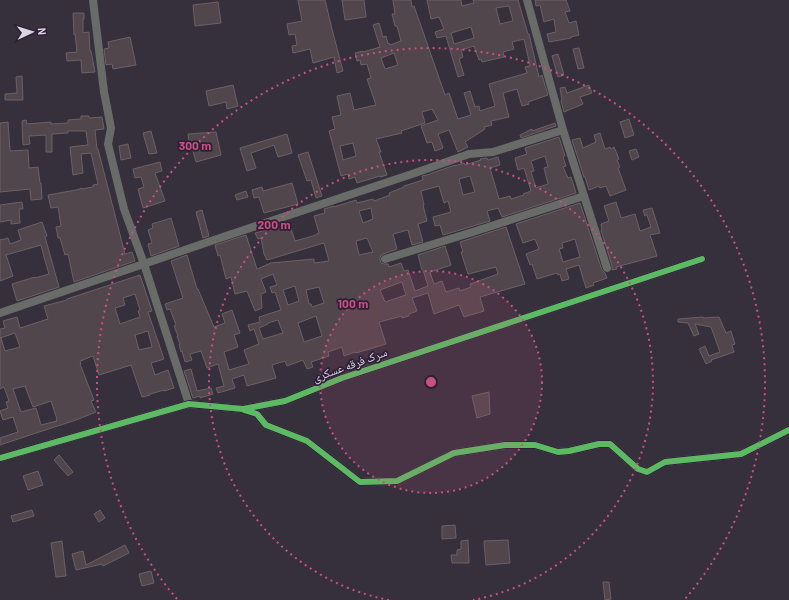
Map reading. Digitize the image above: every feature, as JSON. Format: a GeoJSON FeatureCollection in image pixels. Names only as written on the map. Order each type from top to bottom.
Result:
{"type":"FeatureCollection","features":[{"type":"Feature","properties":{"kind":"street"},"geometry":{"type":"LineString","coordinates":[[93,0],[104,92],[111,128],[108,144],[124,209],[144,264],[189,404]]}},
{"type":"Feature","properties":{"kind":"street"},"geometry":{"type":"LineString","coordinates":[[527,0],[563,130],[607,268]]}},
{"type":"Feature","properties":{"kind":"street"},"geometry":{"type":"LineString","coordinates":[[0,313],[469,154],[493,152],[563,130]]}},
{"type":"Feature","properties":{"kind":"street"},"geometry":{"type":"LineString","coordinates":[[385,259],[584,196]]}},
{"type":"Feature","properties":{"kind":"street","name":"سرک فرقه عسکری"},"geometry":{"type":"LineString","coordinates":[[0,458],[189,404],[243,409],[285,401],[342,378],[702,259]]}},
{"type":"Feature","properties":{"kind":"street"},"geometry":{"type":"LineString","coordinates":[[243,409],[257,414],[266,426],[307,441],[360,482],[397,481],[454,453],[505,446],[534,445],[558,452],[599,444],[610,444],[638,469],[647,472],[665,462],[741,454],[789,430]]}},
{"type":"Feature","properties":{"kind":"building"},"geometry":{"type":"Polygon","coordinates":[[[298,0],[325,0],[343,71],[337,73],[334,57],[313,63],[310,49],[293,53],[292,46],[297,45],[295,34],[289,35],[287,24],[302,21],[298,0]]]}},
{"type":"Feature","properties":{"kind":"building"},"geometry":{"type":"Polygon","coordinates":[[[342,0],[364,0],[366,17],[345,20],[342,0]]]}},
{"type":"Feature","properties":{"kind":"building"},"geometry":{"type":"Polygon","coordinates":[[[393,0],[411,0],[412,7],[414,6],[445,95],[449,93],[458,119],[471,115],[464,93],[470,91],[475,107],[479,106],[480,111],[495,106],[489,84],[527,73],[525,67],[530,66],[524,39],[512,42],[514,49],[503,52],[504,57],[482,62],[481,59],[479,60],[474,46],[461,50],[463,57],[459,59],[464,75],[458,77],[446,36],[437,38],[435,32],[444,29],[439,17],[431,19],[427,0],[461,0],[462,6],[474,3],[473,0],[518,0],[529,34],[539,77],[542,75],[548,95],[528,102],[529,104],[522,106],[517,89],[503,93],[509,117],[491,121],[492,125],[484,127],[485,129],[465,142],[468,147],[458,152],[449,130],[438,134],[443,148],[435,151],[432,142],[427,143],[421,126],[438,120],[432,109],[422,112],[425,123],[401,131],[402,133],[376,139],[387,175],[357,183],[355,177],[349,179],[348,174],[341,176],[329,131],[335,129],[332,117],[341,115],[337,96],[350,93],[354,110],[376,105],[367,79],[371,78],[367,64],[361,65],[360,60],[357,61],[355,53],[380,47],[373,25],[379,23],[383,37],[386,36],[388,44],[389,43],[390,45],[401,41],[392,14],[395,14],[393,0]],[[509,6],[496,8],[500,24],[513,21],[509,6]],[[471,27],[451,33],[454,44],[474,38],[471,27]],[[394,53],[381,58],[385,69],[398,65],[394,53]],[[353,143],[340,146],[343,160],[356,156],[353,143]]]}},
{"type":"Feature","properties":{"kind":"building"},"geometry":{"type":"Polygon","coordinates":[[[535,0],[566,0],[570,11],[565,12],[569,23],[576,21],[579,35],[549,42],[547,34],[556,32],[554,19],[544,22],[540,5],[536,6],[535,0]]]}},
{"type":"Feature","properties":{"kind":"building"},"geometry":{"type":"Polygon","coordinates":[[[218,2],[221,23],[195,26],[193,5],[218,2]]]}},
{"type":"Feature","properties":{"kind":"building"},"geometry":{"type":"Polygon","coordinates":[[[73,13],[84,13],[83,33],[89,32],[90,51],[95,72],[82,73],[81,60],[67,61],[66,53],[77,52],[75,34],[74,35],[73,13]]]}},
{"type":"Feature","properties":{"kind":"building"},"geometry":{"type":"Polygon","coordinates":[[[130,37],[136,65],[113,69],[112,64],[106,65],[104,49],[109,48],[108,42],[130,37]]]}},
{"type":"Feature","properties":{"kind":"building"},"geometry":{"type":"Polygon","coordinates":[[[579,48],[584,68],[578,69],[573,49],[579,48]]]}},
{"type":"Feature","properties":{"kind":"building"},"geometry":{"type":"Polygon","coordinates":[[[558,54],[564,75],[558,77],[552,56],[558,54]]]}},
{"type":"Feature","properties":{"kind":"building"},"geometry":{"type":"Polygon","coordinates":[[[22,76],[23,100],[5,100],[5,94],[17,93],[16,77],[22,76]]]}},
{"type":"Feature","properties":{"kind":"building"},"geometry":{"type":"Polygon","coordinates":[[[233,85],[238,106],[227,109],[226,102],[209,106],[206,91],[233,85]]]}},
{"type":"Feature","properties":{"kind":"building"},"geometry":{"type":"Polygon","coordinates":[[[589,85],[592,93],[580,97],[583,104],[564,112],[560,88],[565,87],[567,93],[589,85]]]}},
{"type":"Feature","properties":{"kind":"building"},"geometry":{"type":"Polygon","coordinates":[[[81,116],[89,116],[89,118],[102,117],[104,129],[95,130],[97,149],[125,254],[132,252],[135,261],[74,282],[68,254],[65,255],[60,238],[58,238],[56,227],[61,226],[58,207],[51,208],[48,195],[93,187],[93,185],[98,184],[91,153],[81,154],[83,173],[73,175],[70,147],[88,145],[86,131],[68,131],[68,133],[52,134],[52,152],[46,152],[46,135],[29,136],[30,144],[23,145],[22,121],[26,120],[27,124],[51,122],[51,124],[68,123],[68,120],[81,119],[81,116]]]}},
{"type":"Feature","properties":{"kind":"building"},"geometry":{"type":"Polygon","coordinates":[[[629,119],[634,135],[625,138],[620,122],[629,119]]]}},
{"type":"Feature","properties":{"kind":"building"},"geometry":{"type":"Polygon","coordinates":[[[8,122],[10,151],[28,150],[29,168],[38,167],[42,199],[31,200],[30,189],[0,192],[0,123],[8,122]]]}},
{"type":"Feature","properties":{"kind":"building"},"geometry":{"type":"Polygon","coordinates":[[[555,123],[556,126],[521,138],[520,135],[532,129],[532,131],[555,123]]]}},
{"type":"Feature","properties":{"kind":"building"},"geometry":{"type":"Polygon","coordinates":[[[151,131],[157,153],[149,154],[143,133],[151,131]]]}},
{"type":"Feature","properties":{"kind":"building"},"geometry":{"type":"Polygon","coordinates":[[[216,132],[221,155],[196,162],[192,147],[190,147],[188,134],[216,132]]]}},
{"type":"Feature","properties":{"kind":"building"},"geometry":{"type":"Polygon","coordinates":[[[600,133],[605,149],[610,147],[611,149],[614,147],[619,159],[617,160],[620,167],[618,168],[626,190],[610,196],[606,186],[600,188],[599,186],[589,190],[572,140],[580,138],[583,148],[596,142],[594,135],[600,133]]]}},
{"type":"Feature","properties":{"kind":"building"},"geometry":{"type":"Polygon","coordinates":[[[287,134],[292,153],[278,157],[274,145],[251,153],[256,168],[247,171],[240,148],[287,134]]]}},
{"type":"Feature","properties":{"kind":"building"},"geometry":{"type":"Polygon","coordinates":[[[559,137],[565,156],[563,157],[566,166],[563,167],[568,178],[571,177],[576,193],[502,217],[498,208],[487,211],[490,221],[443,235],[440,225],[435,226],[433,217],[451,212],[448,201],[444,203],[439,186],[421,191],[427,221],[418,224],[423,242],[412,245],[408,230],[393,234],[397,249],[383,254],[380,257],[381,263],[388,264],[389,267],[401,263],[404,271],[408,270],[415,291],[428,286],[418,255],[445,246],[451,265],[430,272],[434,284],[442,281],[446,292],[459,288],[460,291],[471,287],[470,284],[498,274],[496,267],[468,274],[461,252],[463,252],[460,242],[506,227],[525,284],[480,297],[484,311],[464,317],[459,305],[434,314],[428,293],[412,298],[417,311],[409,314],[409,316],[402,318],[402,316],[379,322],[386,344],[344,356],[342,347],[328,352],[329,356],[311,362],[313,367],[307,369],[303,360],[287,366],[285,361],[272,365],[276,378],[247,386],[244,375],[232,379],[235,388],[218,393],[216,388],[224,386],[218,364],[207,368],[201,351],[190,354],[192,360],[185,362],[174,326],[176,325],[170,309],[167,310],[165,304],[183,298],[171,261],[187,255],[197,289],[214,327],[225,323],[222,314],[232,310],[240,333],[234,335],[238,347],[224,352],[229,370],[249,364],[244,350],[259,344],[254,329],[250,331],[248,325],[260,322],[259,317],[281,310],[275,292],[272,293],[270,287],[277,285],[273,274],[261,279],[266,292],[261,294],[262,308],[255,311],[247,291],[235,294],[231,277],[226,279],[220,255],[218,256],[215,245],[246,235],[257,269],[271,263],[314,259],[314,263],[329,261],[324,243],[267,260],[264,254],[261,238],[258,239],[255,233],[289,222],[295,241],[313,236],[319,233],[314,216],[325,213],[324,209],[356,200],[357,203],[373,199],[374,201],[390,195],[389,193],[404,186],[423,180],[422,176],[455,165],[464,163],[465,165],[487,158],[488,160],[498,157],[500,165],[490,168],[499,199],[510,196],[511,199],[524,195],[523,194],[531,191],[524,168],[518,170],[515,158],[527,154],[525,148],[559,137]],[[545,156],[531,161],[534,171],[531,172],[536,188],[548,184],[544,168],[548,167],[545,156]],[[470,176],[459,179],[463,195],[475,192],[470,176]],[[371,208],[359,211],[363,223],[373,219],[371,208]],[[367,238],[356,241],[359,255],[373,252],[367,238]],[[402,282],[380,290],[385,302],[406,295],[402,282]],[[295,286],[283,290],[288,305],[299,301],[295,286]],[[319,287],[306,290],[309,304],[311,304],[312,307],[324,303],[319,287]],[[316,316],[298,323],[304,342],[322,336],[316,316]],[[278,320],[259,328],[263,339],[283,333],[278,320]]]}},
{"type":"Feature","properties":{"kind":"building"},"geometry":{"type":"Polygon","coordinates":[[[128,144],[131,158],[121,160],[119,146],[128,144]]]}},
{"type":"Feature","properties":{"kind":"building"},"geometry":{"type":"Polygon","coordinates":[[[636,149],[639,157],[632,160],[629,151],[636,149]]]}},
{"type":"Feature","properties":{"kind":"building"},"geometry":{"type":"Polygon","coordinates":[[[308,152],[322,196],[316,198],[311,180],[307,181],[298,155],[308,152]]]}},
{"type":"Feature","properties":{"kind":"building"},"geometry":{"type":"Polygon","coordinates":[[[160,162],[162,171],[155,173],[165,201],[143,208],[138,189],[144,187],[141,177],[135,178],[133,169],[160,162]]]}},
{"type":"Feature","properties":{"kind":"building"},"geometry":{"type":"Polygon","coordinates":[[[292,183],[298,204],[264,213],[259,197],[254,198],[252,190],[262,187],[263,191],[292,183]]]}},
{"type":"Feature","properties":{"kind":"building"},"geometry":{"type":"Polygon","coordinates":[[[246,191],[248,197],[237,200],[235,195],[246,191]]]}},
{"type":"Feature","properties":{"kind":"building"},"geometry":{"type":"Polygon","coordinates":[[[22,202],[23,209],[19,209],[20,223],[11,224],[11,220],[0,222],[0,205],[22,202]]]}},
{"type":"Feature","properties":{"kind":"building"},"geometry":{"type":"Polygon","coordinates":[[[616,202],[621,218],[635,214],[640,231],[651,227],[647,215],[645,216],[643,210],[652,208],[660,233],[650,235],[657,256],[616,267],[617,269],[612,270],[601,230],[601,224],[609,221],[604,206],[616,202]]]}},
{"type":"Feature","properties":{"kind":"building"},"geometry":{"type":"Polygon","coordinates":[[[580,203],[602,270],[607,278],[593,283],[594,285],[586,288],[579,265],[566,269],[569,279],[562,281],[560,274],[558,275],[557,273],[537,279],[532,264],[530,265],[526,254],[539,249],[535,239],[523,243],[516,224],[580,203]],[[575,239],[562,243],[563,248],[559,249],[563,262],[580,257],[575,239]]]}},
{"type":"Feature","properties":{"kind":"building"},"geometry":{"type":"Polygon","coordinates":[[[202,210],[209,236],[203,238],[196,212],[202,210]]]}},
{"type":"Feature","properties":{"kind":"building"},"geometry":{"type":"Polygon","coordinates":[[[171,218],[179,246],[151,256],[148,244],[152,243],[148,230],[153,228],[152,224],[171,218]]]}},
{"type":"Feature","properties":{"kind":"building"},"geometry":{"type":"Polygon","coordinates":[[[42,222],[47,236],[45,237],[59,287],[17,301],[12,284],[49,274],[41,245],[6,255],[13,276],[0,281],[0,239],[8,238],[10,244],[21,240],[18,230],[42,222]]]}},
{"type":"Feature","properties":{"kind":"building"},"geometry":{"type":"Polygon","coordinates":[[[140,275],[152,311],[148,312],[164,359],[151,363],[155,375],[168,370],[174,388],[142,397],[131,365],[99,375],[93,356],[80,361],[80,364],[94,400],[91,401],[96,412],[0,445],[0,438],[18,432],[13,417],[3,420],[0,411],[8,408],[6,402],[9,401],[4,387],[0,389],[0,338],[0,329],[5,328],[3,321],[17,317],[20,328],[48,319],[44,306],[140,275]],[[135,294],[123,298],[125,305],[115,308],[120,324],[140,317],[138,311],[140,310],[135,294]],[[148,331],[135,335],[139,350],[152,347],[148,331]],[[15,333],[0,338],[5,351],[20,347],[15,333]],[[25,386],[13,389],[21,412],[36,408],[41,425],[57,421],[51,401],[33,407],[25,386]]]}},
{"type":"Feature","properties":{"kind":"building"},"geometry":{"type":"Polygon","coordinates":[[[719,317],[726,333],[731,331],[735,344],[732,345],[734,352],[711,360],[712,361],[706,364],[699,349],[705,346],[709,356],[720,352],[711,327],[695,324],[699,334],[694,336],[688,323],[678,322],[678,319],[719,317]]]}},
{"type":"Feature","properties":{"kind":"building"},"geometry":{"type":"Polygon","coordinates":[[[191,369],[197,391],[211,388],[213,394],[200,398],[200,396],[193,398],[184,371],[191,369]]]}},
{"type":"Feature","properties":{"kind":"building"},"geometry":{"type":"Polygon","coordinates":[[[489,392],[490,414],[477,418],[472,396],[489,392]]]}},
{"type":"Feature","properties":{"kind":"building"},"geometry":{"type":"Polygon","coordinates":[[[59,455],[73,472],[68,476],[54,460],[59,455]]]}},
{"type":"Feature","properties":{"kind":"building"},"geometry":{"type":"Polygon","coordinates":[[[38,471],[43,485],[28,490],[23,476],[38,471]]]}},
{"type":"Feature","properties":{"kind":"building"},"geometry":{"type":"Polygon","coordinates":[[[32,510],[34,516],[13,522],[11,516],[32,510]]]}},
{"type":"Feature","properties":{"kind":"building"},"geometry":{"type":"Polygon","coordinates":[[[100,510],[105,518],[99,522],[94,514],[100,510]]]}},
{"type":"Feature","properties":{"kind":"building"},"geometry":{"type":"Polygon","coordinates":[[[455,525],[456,538],[442,539],[442,526],[455,525]]]}},
{"type":"Feature","properties":{"kind":"building"},"geometry":{"type":"Polygon","coordinates":[[[468,540],[469,563],[452,563],[451,555],[457,555],[457,550],[461,549],[461,541],[468,540]]]}},
{"type":"Feature","properties":{"kind":"building"},"geometry":{"type":"Polygon","coordinates":[[[508,540],[510,563],[486,565],[484,541],[508,540]]]}},
{"type":"Feature","properties":{"kind":"building"},"geometry":{"type":"Polygon","coordinates":[[[62,541],[66,576],[56,577],[51,543],[62,541]]]}},
{"type":"Feature","properties":{"kind":"building"},"geometry":{"type":"Polygon","coordinates":[[[125,545],[129,553],[103,566],[102,564],[76,570],[72,554],[83,551],[86,565],[125,545]]]}},
{"type":"Feature","properties":{"kind":"building"},"geometry":{"type":"Polygon","coordinates":[[[151,571],[154,583],[142,586],[139,574],[151,571]]]}},
{"type":"Feature","properties":{"kind":"building"},"geometry":{"type":"Polygon","coordinates":[[[603,582],[609,582],[611,599],[605,600],[603,582]]]}},
{"type":"Feature","properties":{"kind":"cycle path"},"geometry":{"type":"LineString","coordinates":[[0,458],[189,404],[243,409],[285,401],[342,378],[702,259]]}},
{"type":"Feature","properties":{"kind":"cycle path"},"geometry":{"type":"LineString","coordinates":[[244,410],[257,414],[266,425],[307,441],[360,482],[397,481],[454,453],[505,445],[535,445],[558,452],[599,444],[610,444],[638,469],[647,472],[665,462],[741,454],[789,430]]}}]}
